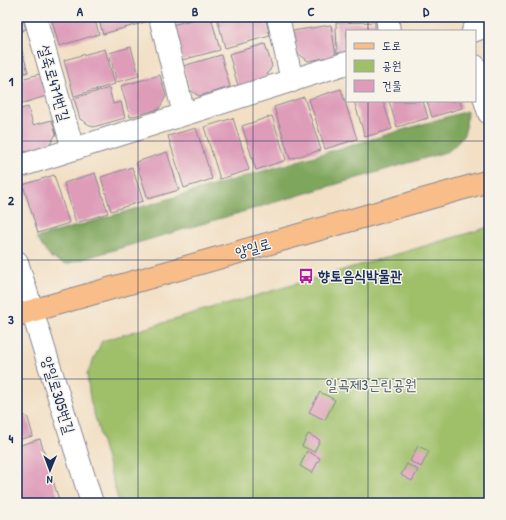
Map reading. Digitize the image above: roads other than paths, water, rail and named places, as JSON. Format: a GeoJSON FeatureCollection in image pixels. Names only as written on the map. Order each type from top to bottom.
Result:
{"type":"FeatureCollection","features":[{"type":"Feature","properties":{"kind":"main road","name":"양일로"},"geometry":{"type":"LineString","coordinates":[[24,313],[489,181]]}},
{"type":"Feature","properties":{"kind":"street","name":"설죽로471번길"},"geometry":{"type":"LineString","coordinates":[[35,17],[72,149]]}},
{"type":"Feature","properties":{"kind":"street"},"geometry":{"type":"LineString","coordinates":[[160,17],[184,114]]}},
{"type":"Feature","properties":{"kind":"street"},"geometry":{"type":"LineString","coordinates":[[278,17],[292,81]]}},
{"type":"Feature","properties":{"kind":"street"},"geometry":{"type":"LineString","coordinates":[[387,17],[389,30]]}},
{"type":"Feature","properties":{"kind":"street"},"geometry":{"type":"LineString","coordinates":[[465,17],[465,30]]}},
{"type":"Feature","properties":{"kind":"street"},"geometry":{"type":"LineString","coordinates":[[475,30],[489,25]]}},
{"type":"Feature","properties":{"kind":"street"},"geometry":{"type":"LineString","coordinates":[[17,167],[346,63]]}},
{"type":"Feature","properties":{"kind":"street"},"geometry":{"type":"LineString","coordinates":[[476,69],[489,113]]}},
{"type":"Feature","properties":{"kind":"street"},"geometry":{"type":"LineString","coordinates":[[17,262],[24,313]]}},
{"type":"Feature","properties":{"kind":"street","name":"양일로305번길"},"geometry":{"type":"LineString","coordinates":[[24,313],[92,503]]}},
{"type":"Feature","properties":{"kind":"place","name":"향토음식박물관"},"geometry":{"type":"Point","coordinates":[306,276]}},
{"type":"Feature","properties":{"kind":"park label","name":"일곡제3근린공원"},"geometry":{"type":"Point","coordinates":[371,385]}}]}
